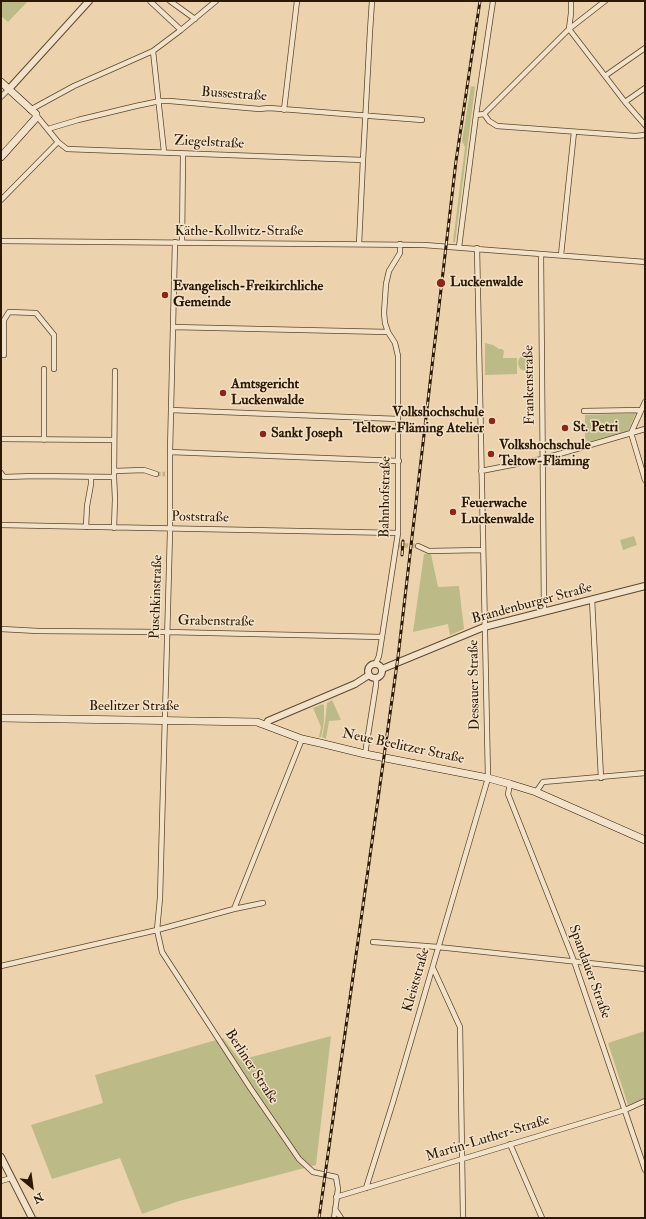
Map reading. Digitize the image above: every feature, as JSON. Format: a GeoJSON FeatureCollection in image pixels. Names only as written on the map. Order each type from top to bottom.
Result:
{"type":"FeatureCollection","features":[{"type":"Feature","properties":{"kind":"main road"},"geometry":{"type":"LineString","coordinates":[[1,82],[33,112],[36,118],[1,157]]}},
{"type":"Feature","properties":{"kind":"main road","name":"Beelitzer Straße"},"geometry":{"type":"LineString","coordinates":[[1,718],[257,722],[266,724]]}},
{"type":"Feature","properties":{"kind":"main road","name":"Neue Beelitzer Straße"},"geometry":{"type":"LineString","coordinates":[[266,724],[302,738],[365,754],[488,778],[510,784],[536,792],[645,840]]}},
{"type":"Feature","properties":{"kind":"street"},"geometry":{"type":"LineString","coordinates":[[1,97],[90,1]]}},
{"type":"Feature","properties":{"kind":"street"},"geometry":{"type":"LineString","coordinates":[[150,1],[181,30]]}},
{"type":"Feature","properties":{"kind":"street"},"geometry":{"type":"LineString","coordinates":[[170,1],[195,19]]}},
{"type":"Feature","properties":{"kind":"street"},"geometry":{"type":"LineString","coordinates":[[1,200],[58,142],[33,112],[74,86],[153,51],[216,1]]}},
{"type":"Feature","properties":{"kind":"street"},"geometry":{"type":"LineString","coordinates":[[284,110],[297,1]]}},
{"type":"Feature","properties":{"kind":"street"},"geometry":{"type":"LineString","coordinates":[[359,244],[372,1]]}},
{"type":"Feature","properties":{"kind":"street"},"geometry":{"type":"LineString","coordinates":[[459,247],[476,115],[493,1]]}},
{"type":"Feature","properties":{"kind":"street"},"geometry":{"type":"LineString","coordinates":[[571,1],[569,29],[625,102],[645,125]]}},
{"type":"Feature","properties":{"kind":"street"},"geometry":{"type":"LineString","coordinates":[[476,115],[484,114],[569,29],[605,1]]}},
{"type":"Feature","properties":{"kind":"street"},"geometry":{"type":"LineString","coordinates":[[605,76],[645,48]]}},
{"type":"Feature","properties":{"kind":"street"},"geometry":{"type":"LineString","coordinates":[[153,51],[160,102],[164,152]]}},
{"type":"Feature","properties":{"kind":"street"},"geometry":{"type":"LineString","coordinates":[[625,102],[645,88]]}},
{"type":"Feature","properties":{"kind":"street","name":"Bussestraße"},"geometry":{"type":"LineString","coordinates":[[48,129],[78,120],[170,101],[422,120]]}},
{"type":"Feature","properties":{"kind":"street"},"geometry":{"type":"LineString","coordinates":[[484,114],[489,121],[497,126],[634,136],[645,135]]}},
{"type":"Feature","properties":{"kind":"street"},"geometry":{"type":"LineString","coordinates":[[561,255],[574,132]]}},
{"type":"Feature","properties":{"kind":"street","name":"Ziegelstraße"},"geometry":{"type":"LineString","coordinates":[[58,142],[67,149],[363,160]]}},
{"type":"Feature","properties":{"kind":"street"},"geometry":{"type":"LineString","coordinates":[[182,242],[183,154]]}},
{"type":"Feature","properties":{"kind":"street","name":"Käthe-Kollwitz-Straße"},"geometry":{"type":"LineString","coordinates":[[1,241],[400,244],[477,248],[645,262]]}},
{"type":"Feature","properties":{"kind":"street","name":"Puschkinstraße"},"geometry":{"type":"LineString","coordinates":[[162,952],[157,930],[160,898],[170,528],[170,452],[175,242]]}},
{"type":"Feature","properties":{"kind":"street","name":"Bahnhofstraße"},"geometry":{"type":"LineString","coordinates":[[376,664],[379,656],[398,532],[398,356],[395,343],[388,332],[385,323],[384,313],[386,284],[389,271],[400,253],[400,244]]}},
{"type":"Feature","properties":{"kind":"street","name":"Dessauer Straße"},"geometry":{"type":"LineString","coordinates":[[477,248],[488,778]]}},
{"type":"Feature","properties":{"kind":"street","name":"Frankenstraße"},"geometry":{"type":"LineString","coordinates":[[541,254],[544,612]]}},
{"type":"Feature","properties":{"kind":"street"},"geometry":{"type":"LineString","coordinates":[[1,355],[4,355],[4,320],[8,312],[36,313],[54,336],[54,369]]}},
{"type":"Feature","properties":{"kind":"street"},"geometry":{"type":"LineString","coordinates":[[173,327],[388,332]]}},
{"type":"Feature","properties":{"kind":"street"},"geometry":{"type":"LineString","coordinates":[[44,369],[44,440]]}},
{"type":"Feature","properties":{"kind":"street"},"geometry":{"type":"LineString","coordinates":[[114,528],[115,371]]}},
{"type":"Feature","properties":{"kind":"street"},"geometry":{"type":"LineString","coordinates":[[645,402],[631,433],[645,480]]}},
{"type":"Feature","properties":{"kind":"street"},"geometry":{"type":"LineString","coordinates":[[171,410],[398,419]]}},
{"type":"Feature","properties":{"kind":"street"},"geometry":{"type":"LineString","coordinates":[[584,411],[641,410]]}},
{"type":"Feature","properties":{"kind":"street"},"geometry":{"type":"LineString","coordinates":[[481,471],[542,459],[645,429]]}},
{"type":"Feature","properties":{"kind":"street"},"geometry":{"type":"LineString","coordinates":[[1,439],[114,440]]}},
{"type":"Feature","properties":{"kind":"street"},"geometry":{"type":"LineString","coordinates":[[170,452],[399,461]]}},
{"type":"Feature","properties":{"kind":"street"},"geometry":{"type":"LineString","coordinates":[[114,470],[144,470],[156,474]]}},
{"type":"Feature","properties":{"kind":"street"},"geometry":{"type":"LineString","coordinates":[[1,472],[4,477],[35,476],[114,478]]}},
{"type":"Feature","properties":{"kind":"street"},"geometry":{"type":"LineString","coordinates":[[164,474],[170,474]]}},
{"type":"Feature","properties":{"kind":"street"},"geometry":{"type":"LineString","coordinates":[[86,527],[91,477]]}},
{"type":"Feature","properties":{"kind":"street","name":"Poststraße"},"geometry":{"type":"LineString","coordinates":[[1,525],[398,532]]}},
{"type":"Feature","properties":{"kind":"street"},"geometry":{"type":"LineString","coordinates":[[418,546],[428,551],[483,550]]}},
{"type":"Feature","properties":{"kind":"street","name":"Brandenburger Straße"},"geometry":{"type":"LineString","coordinates":[[382,669],[484,627],[645,586]]}},
{"type":"Feature","properties":{"kind":"street"},"geometry":{"type":"LineString","coordinates":[[592,599],[601,778]]}},
{"type":"Feature","properties":{"kind":"street","name":"Grabenstraße"},"geometry":{"type":"LineString","coordinates":[[1,630],[382,637]]}},
{"type":"Feature","properties":{"kind":"street"},"geometry":{"type":"LineString","coordinates":[[371,664],[376,664],[382,669],[382,674],[376,678],[369,675],[367,671],[371,664]]}},
{"type":"Feature","properties":{"kind":"street"},"geometry":{"type":"LineString","coordinates":[[266,724],[268,721],[355,684],[369,675]]}},
{"type":"Feature","properties":{"kind":"street"},"geometry":{"type":"LineString","coordinates":[[365,754],[376,678]]}},
{"type":"Feature","properties":{"kind":"street"},"geometry":{"type":"LineString","coordinates":[[234,909],[302,738]]}},
{"type":"Feature","properties":{"kind":"street"},"geometry":{"type":"LineString","coordinates":[[536,792],[543,782],[645,774]]}},
{"type":"Feature","properties":{"kind":"street","name":"Kleiststraße"},"geometry":{"type":"LineString","coordinates":[[366,1188],[433,968],[488,778]]}},
{"type":"Feature","properties":{"kind":"street","name":"Spandauer Straße"},"geometry":{"type":"LineString","coordinates":[[510,784],[508,794],[574,962],[645,1170]]}},
{"type":"Feature","properties":{"kind":"street"},"geometry":{"type":"LineString","coordinates":[[1,966],[157,930],[234,909],[263,903]]}},
{"type":"Feature","properties":{"kind":"street"},"geometry":{"type":"LineString","coordinates":[[373,942],[438,947],[645,969]]}},
{"type":"Feature","properties":{"kind":"street","name":"Berliner Straße"},"geometry":{"type":"LineString","coordinates":[[162,952],[251,1089],[299,1159],[313,1172],[336,1177],[338,1189],[336,1197]]}},
{"type":"Feature","properties":{"kind":"street"},"geometry":{"type":"LineString","coordinates":[[433,968],[460,1027],[463,1218]]}},
{"type":"Feature","properties":{"kind":"street","name":"Martin-Luther-Straße"},"geometry":{"type":"LineString","coordinates":[[336,1197],[625,1110],[645,1101]]}},
{"type":"Feature","properties":{"kind":"street"},"geometry":{"type":"LineString","coordinates":[[510,1144],[542,1218]]}},
{"type":"Feature","properties":{"kind":"street"},"geometry":{"type":"LineString","coordinates":[[1,1157],[32,1218]]}},
{"type":"Feature","properties":{"kind":"street"},"geometry":{"type":"LineString","coordinates":[[1,1181],[11,1178]]}},
{"type":"Feature","properties":{"kind":"street"},"geometry":{"type":"LineString","coordinates":[[334,1218],[336,1197]]}},
{"type":"Feature","properties":{"kind":"street"},"geometry":{"type":"LineString","coordinates":[[335,1209],[341,1218]]}},
{"type":"Feature","properties":{"kind":"shaded area"},"geometry":{"type":"Polygon","coordinates":[[[1,1],[28,1],[8,22],[1,16],[1,1]]]}},
{"type":"Feature","properties":{"kind":"shaded area"},"geometry":{"type":"Polygon","coordinates":[[[471,86],[475,87],[455,242],[453,242],[465,147],[462,141],[471,86]]]}},
{"type":"Feature","properties":{"kind":"shaded area"},"geometry":{"type":"Polygon","coordinates":[[[485,343],[502,349],[504,351],[503,358],[517,358],[517,374],[485,375],[485,343]]]}},
{"type":"Feature","properties":{"kind":"shaded area"},"geometry":{"type":"Polygon","coordinates":[[[526,355],[533,360],[534,363],[529,370],[526,371],[519,366],[518,363],[523,356],[526,355]]]}},
{"type":"Feature","properties":{"kind":"shaded area"},"geometry":{"type":"Polygon","coordinates":[[[636,413],[628,431],[585,443],[585,415],[636,413]]]}},
{"type":"Feature","properties":{"kind":"shaded area"},"geometry":{"type":"Polygon","coordinates":[[[634,536],[637,545],[623,550],[620,540],[634,536]]]}},
{"type":"Feature","properties":{"kind":"shaded area"},"geometry":{"type":"Polygon","coordinates":[[[424,554],[431,554],[438,587],[459,586],[464,629],[450,635],[448,624],[413,632],[424,554]]]}},
{"type":"Feature","properties":{"kind":"shaded area"},"geometry":{"type":"Polygon","coordinates":[[[332,700],[341,720],[329,721],[326,739],[322,737],[327,703],[332,700]]]}},
{"type":"Feature","properties":{"kind":"shaded area"},"geometry":{"type":"Polygon","coordinates":[[[323,704],[324,722],[321,737],[319,737],[321,727],[313,708],[323,704]]]}},
{"type":"Feature","properties":{"kind":"shaded area"},"geometry":{"type":"Polygon","coordinates":[[[645,1031],[645,1098],[628,1105],[608,1043],[645,1031]]]}},
{"type":"Feature","properties":{"kind":"shaded area"},"geometry":{"type":"Polygon","coordinates":[[[331,1036],[316,1165],[179,1201],[142,1214],[120,1158],[52,1179],[31,1125],[103,1103],[95,1075],[223,1038],[240,1060],[331,1036]]]}},
{"type":"Feature","properties":{"kind":"tunnel"},"geometry":{"type":"LineString","coordinates":[[156,474],[165,474]]}},
{"type":"Feature","properties":{"kind":"tunnel"},"geometry":{"type":"LineString","coordinates":[[397,545],[418,546]]}},
{"type":"Feature","properties":{"kind":"railway"},"geometry":{"type":"LineString","coordinates":[[319,1218],[398,657],[456,161],[480,1]]}},
{"type":"Feature","properties":{"kind":"railway"},"geometry":{"type":"LineString","coordinates":[[402,555],[403,541]]}},
{"type":"Feature","properties":{"kind":"place","name":"Luckenwalde"},"geometry":{"type":"Point","coordinates":[441,283]}},
{"type":"Feature","properties":{"kind":"place","name":"Evangelisch-Freikirchliche Gemeinde"},"geometry":{"type":"Point","coordinates":[165,295]}},
{"type":"Feature","properties":{"kind":"place","name":"Amtsgericht Luckenwalde"},"geometry":{"type":"Point","coordinates":[223,393]}},
{"type":"Feature","properties":{"kind":"place","name":"Volkshochschule Teltow-Fläming Atelier"},"geometry":{"type":"Point","coordinates":[492,421]}},
{"type":"Feature","properties":{"kind":"place","name":"St. Petri"},"geometry":{"type":"Point","coordinates":[565,428]}},
{"type":"Feature","properties":{"kind":"place","name":"Sankt Joseph"},"geometry":{"type":"Point","coordinates":[263,434]}},
{"type":"Feature","properties":{"kind":"place","name":"Volkshochschule Teltow-Fläming"},"geometry":{"type":"Point","coordinates":[491,454]}},
{"type":"Feature","properties":{"kind":"place","name":"Feuerwache Luckenwalde"},"geometry":{"type":"Point","coordinates":[453,512]}}]}
